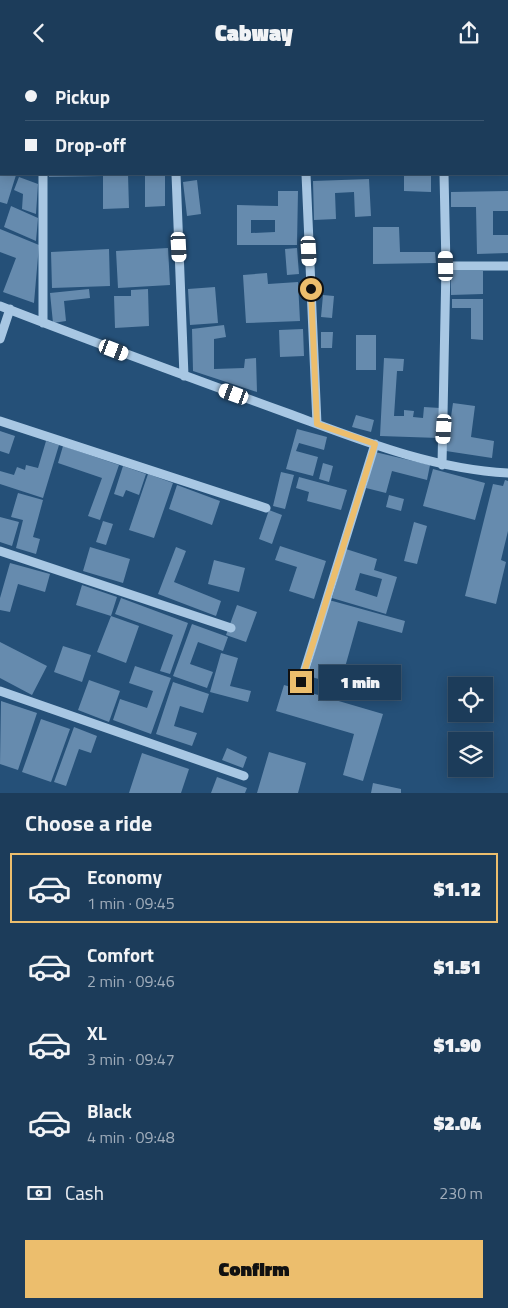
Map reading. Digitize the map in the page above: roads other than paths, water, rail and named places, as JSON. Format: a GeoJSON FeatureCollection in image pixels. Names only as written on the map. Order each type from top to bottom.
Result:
{"type":"FeatureCollection","features":[{"type":"Feature","properties":{"kind":"street"},"geometry":{"type":"LineString","coordinates":[[41,175],[43,323]]}},
{"type":"Feature","properties":{"kind":"street"},"geometry":{"type":"LineString","coordinates":[[176,175],[184,376]]}},
{"type":"Feature","properties":{"kind":"street"},"geometry":{"type":"LineString","coordinates":[[306,175],[317,424]]}},
{"type":"Feature","properties":{"kind":"street"},"geometry":{"type":"LineString","coordinates":[[442,465],[446,266],[444,175]]}},
{"type":"Feature","properties":{"kind":"street"},"geometry":{"type":"LineString","coordinates":[[446,266],[508,266]]}},
{"type":"Feature","properties":{"kind":"street"},"geometry":{"type":"LineString","coordinates":[[0,306],[184,376],[375,444],[442,465],[508,473]]}},
{"type":"Feature","properties":{"kind":"street"},"geometry":{"type":"LineString","coordinates":[[0,339],[10,309]]}},
{"type":"Feature","properties":{"kind":"street"},"geometry":{"type":"LineString","coordinates":[[0,421],[266,508]]}},
{"type":"Feature","properties":{"kind":"street"},"geometry":{"type":"LineString","coordinates":[[301,682],[375,444]]}},
{"type":"Feature","properties":{"kind":"street"},"geometry":{"type":"LineString","coordinates":[[0,551],[231,628]]}},
{"type":"Feature","properties":{"kind":"street"},"geometry":{"type":"LineString","coordinates":[[0,691],[244,776]]}}]}
